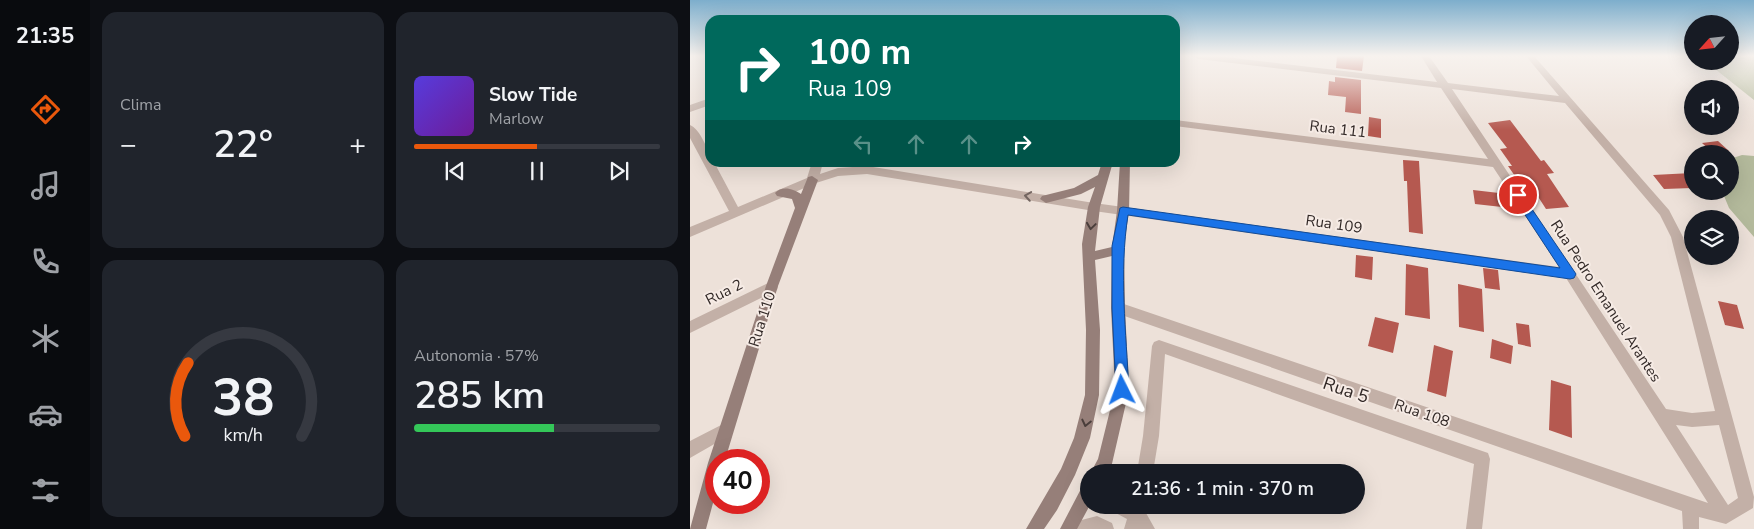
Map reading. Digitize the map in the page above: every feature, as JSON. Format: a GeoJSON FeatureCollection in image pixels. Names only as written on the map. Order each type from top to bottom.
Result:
{"type":"FeatureCollection","features":[{"type":"Feature","properties":{"kind":"street"},"geometry":{"type":"LineString","coordinates":[[1401,81],[1568,100]]}},
{"type":"Feature","properties":{"kind":"street","name":"Rua Pedro Emanuel Arantes"},"geometry":{"type":"LineString","coordinates":[[1441,81],[1570,274],[1726,516]]}},
{"type":"Feature","properties":{"kind":"street"},"geometry":{"type":"LineString","coordinates":[[1551,81],[1665,213],[1677,237],[1747,502],[1726,516]]}},
{"type":"Feature","properties":{"kind":"street"},"geometry":{"type":"LineString","coordinates":[[690,109],[705,103]]}},
{"type":"Feature","properties":{"kind":"street","name":"Rua 111"},"geometry":{"type":"LineString","coordinates":[[1180,124],[1496,164]]}},
{"type":"Feature","properties":{"kind":"street"},"geometry":{"type":"LineString","coordinates":[[690,128],[705,156]]}},
{"type":"Feature","properties":{"kind":"street"},"geometry":{"type":"LineString","coordinates":[[711,167],[735,212]]}},
{"type":"Feature","properties":{"kind":"street","name":"Rua 110"},"geometry":{"type":"LineString","coordinates":[[720,449],[772,286],[816,167]]}},
{"type":"Feature","properties":{"kind":"street"},"geometry":{"type":"LineString","coordinates":[[1034,529],[1067,475],[1082,438],[1092,395],[1093,330],[1088,244],[1094,206],[1107,167]]}},
{"type":"Feature","properties":{"kind":"street"},"geometry":{"type":"LineString","coordinates":[[1104,464],[1122,390],[1118,308],[1118,250],[1123,211],[1124,167]]}},
{"type":"Feature","properties":{"kind":"street"},"geometry":{"type":"LineString","coordinates":[[690,232],[812,180],[838,172],[867,170],[1094,206]]}},
{"type":"Feature","properties":{"kind":"street"},"geometry":{"type":"LineString","coordinates":[[1046,199],[1078,191],[1104,177]]}},
{"type":"Feature","properties":{"kind":"street"},"geometry":{"type":"LineString","coordinates":[[782,193],[791,193],[797,197],[801,208]]}},
{"type":"Feature","properties":{"kind":"street","name":"Rua 109"},"geometry":{"type":"LineString","coordinates":[[1094,206],[1570,274]]}},
{"type":"Feature","properties":{"kind":"street"},"geometry":{"type":"LineString","coordinates":[[1089,257],[1118,250]]}},
{"type":"Feature","properties":{"kind":"street","name":"Rua 2"},"geometry":{"type":"LineString","coordinates":[[690,327],[772,286]]}},
{"type":"Feature","properties":{"kind":"street","name":"Rua 108"},"geometry":{"type":"LineString","coordinates":[[1118,308],[1690,506],[1726,516]]}},
{"type":"Feature","properties":{"kind":"street","name":"Rua 5"},"geometry":{"type":"LineString","coordinates":[[1146,464],[1151,436],[1159,346],[1482,459],[1474,529]]}},
{"type":"Feature","properties":{"kind":"street"},"geometry":{"type":"LineString","coordinates":[[1662,416],[1692,420],[1724,417]]}},
{"type":"Feature","properties":{"kind":"street"},"geometry":{"type":"LineString","coordinates":[[690,450],[725,430]]}},
{"type":"Feature","properties":{"kind":"street","name":"Rua 110"},"geometry":{"type":"LineString","coordinates":[[698,529],[705,504]]}},
{"type":"Feature","properties":{"kind":"street"},"geometry":{"type":"LineString","coordinates":[[1690,506],[1691,529]]}},
{"type":"Feature","properties":{"kind":"street"},"geometry":{"type":"LineString","coordinates":[[1068,529],[1080,507]]}},
{"type":"Feature","properties":{"kind":"street"},"geometry":{"type":"LineString","coordinates":[[1136,516],[1147,529]]}},
{"type":"Feature","properties":{"kind":"street"},"geometry":{"type":"LineString","coordinates":[[1076,529],[1097,524],[1106,529]]}},
{"type":"Feature","properties":{"kind":"green space"},"geometry":{"type":"Polygon","coordinates":[[[1739,81],[1754,81],[1754,100],[1739,88],[1739,81]]]}},
{"type":"Feature","properties":{"kind":"green space"},"geometry":{"type":"Polygon","coordinates":[[[1739,156],[1754,156],[1754,237],[1739,220],[1739,210],[1731,210],[1726,200],[1739,200],[1739,156]]]}},
{"type":"Feature","properties":{"kind":"building"},"geometry":{"type":"Polygon","coordinates":[[[1329,81],[1361,81],[1361,114],[1345,112],[1346,97],[1328,95],[1329,81]]]}},
{"type":"Feature","properties":{"kind":"building"},"geometry":{"type":"Polygon","coordinates":[[[1369,117],[1381,119],[1381,138],[1368,136],[1369,117]]]}},
{"type":"Feature","properties":{"kind":"building"},"geometry":{"type":"Polygon","coordinates":[[[1510,120],[1541,161],[1544,160],[1554,173],[1547,174],[1569,207],[1546,209],[1526,178],[1517,179],[1508,166],[1512,166],[1500,149],[1507,148],[1488,123],[1510,120]]]}},
{"type":"Feature","properties":{"kind":"building"},"geometry":{"type":"Polygon","coordinates":[[[1718,141],[1722,145],[1704,145],[1702,143],[1718,141]]]}},
{"type":"Feature","properties":{"kind":"building"},"geometry":{"type":"Polygon","coordinates":[[[1403,160],[1419,161],[1423,234],[1409,232],[1407,181],[1404,181],[1403,160]]]}},
{"type":"Feature","properties":{"kind":"building"},"geometry":{"type":"Polygon","coordinates":[[[1684,173],[1684,188],[1664,189],[1653,175],[1684,173]]]}},
{"type":"Feature","properties":{"kind":"building"},"geometry":{"type":"Polygon","coordinates":[[[1473,190],[1499,193],[1502,207],[1475,204],[1473,190]]]}},
{"type":"Feature","properties":{"kind":"building"},"geometry":{"type":"Polygon","coordinates":[[[1356,255],[1373,257],[1372,280],[1355,277],[1356,255]]]}},
{"type":"Feature","properties":{"kind":"building"},"geometry":{"type":"Polygon","coordinates":[[[1406,264],[1428,268],[1430,319],[1405,315],[1406,264]]]}},
{"type":"Feature","properties":{"kind":"building"},"geometry":{"type":"Polygon","coordinates":[[[1483,268],[1498,270],[1500,290],[1485,288],[1483,268]]]}},
{"type":"Feature","properties":{"kind":"building"},"geometry":{"type":"Polygon","coordinates":[[[1458,284],[1482,289],[1484,332],[1459,327],[1458,284]]]}},
{"type":"Feature","properties":{"kind":"building"},"geometry":{"type":"Polygon","coordinates":[[[1718,301],[1737,305],[1744,329],[1725,325],[1718,301]]]}},
{"type":"Feature","properties":{"kind":"building"},"geometry":{"type":"Polygon","coordinates":[[[1375,317],[1399,323],[1393,353],[1368,346],[1375,317]]]}},
{"type":"Feature","properties":{"kind":"building"},"geometry":{"type":"Polygon","coordinates":[[[1516,323],[1529,325],[1531,347],[1518,344],[1516,323]]]}},
{"type":"Feature","properties":{"kind":"building"},"geometry":{"type":"Polygon","coordinates":[[[1492,339],[1513,346],[1511,364],[1490,358],[1492,339]]]}},
{"type":"Feature","properties":{"kind":"building"},"geometry":{"type":"Polygon","coordinates":[[[1434,345],[1453,351],[1446,397],[1427,391],[1434,345]]]}},
{"type":"Feature","properties":{"kind":"building"},"geometry":{"type":"Polygon","coordinates":[[[1551,380],[1571,386],[1572,438],[1549,430],[1551,380]]]}},
{"type":"Feature","properties":{"kind":"route"},"geometry":{"type":"LineString","coordinates":[[1122,390],[1118,308],[1118,246],[1123,211],[1570,274],[1518,195]]}}]}
